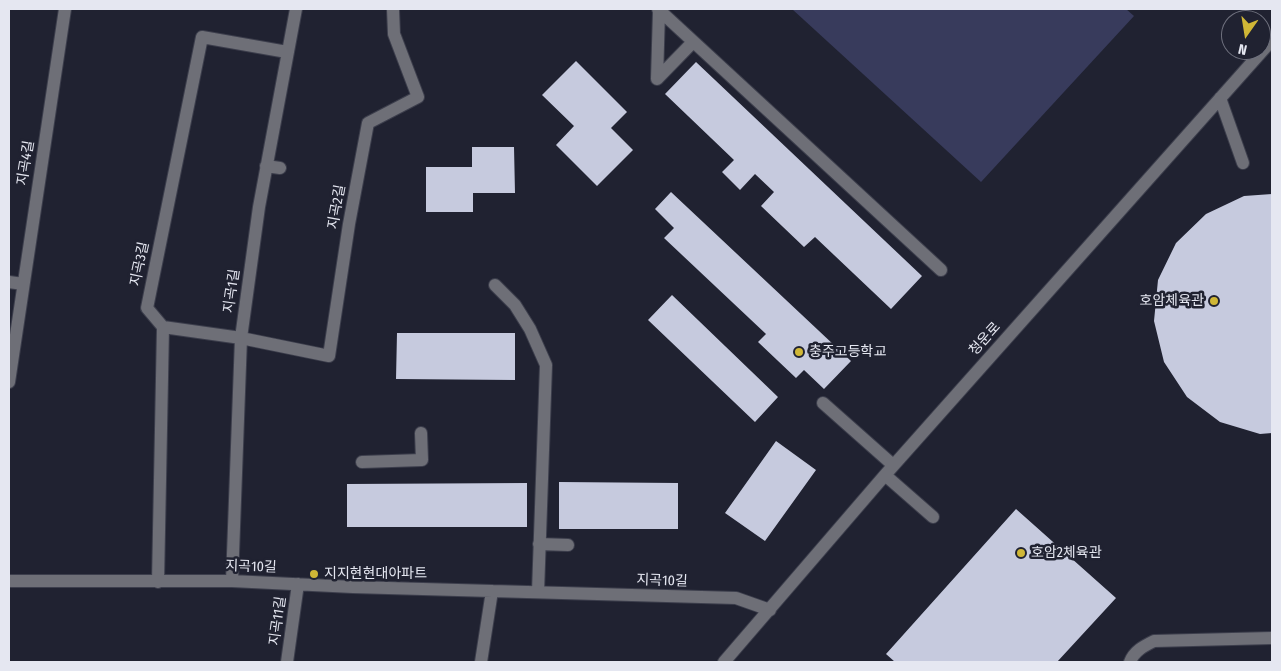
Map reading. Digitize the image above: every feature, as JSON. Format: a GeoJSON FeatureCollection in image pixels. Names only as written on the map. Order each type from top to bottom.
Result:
{"type":"FeatureCollection","features":[{"type":"Feature","properties":{"kind":"street","name":"지곡4길"},"geometry":{"type":"LineString","coordinates":[[9,382],[65,9]]}},
{"type":"Feature","properties":{"kind":"street","name":"지곡1길"},"geometry":{"type":"LineString","coordinates":[[232,581],[241,338],[259,207],[296,9]]}},
{"type":"Feature","properties":{"kind":"street","name":"지곡2길"},"geometry":{"type":"LineString","coordinates":[[241,338],[329,356],[349,224],[368,123],[418,98],[394,34],[393,9]]}},
{"type":"Feature","properties":{"kind":"street"},"geometry":{"type":"LineString","coordinates":[[658,10],[941,270]]}},
{"type":"Feature","properties":{"kind":"street"},"geometry":{"type":"LineString","coordinates":[[658,10],[657,79],[693,42]]}},
{"type":"Feature","properties":{"kind":"street","name":"지곡3길"},"geometry":{"type":"LineString","coordinates":[[163,328],[147,308],[202,37],[287,52]]}},
{"type":"Feature","properties":{"kind":"street","name":"청운로"},"geometry":{"type":"LineString","coordinates":[[724,662],[889,470],[1272,40]]}},
{"type":"Feature","properties":{"kind":"street"},"geometry":{"type":"LineString","coordinates":[[1220,98],[1243,163]]}},
{"type":"Feature","properties":{"kind":"street"},"geometry":{"type":"LineString","coordinates":[[266,166],[280,168]]}},
{"type":"Feature","properties":{"kind":"street"},"geometry":{"type":"LineString","coordinates":[[9,282],[23,284]]}},
{"type":"Feature","properties":{"kind":"street"},"geometry":{"type":"LineString","coordinates":[[495,286],[515,305],[530,328],[546,365],[538,592]]}},
{"type":"Feature","properties":{"kind":"street"},"geometry":{"type":"LineString","coordinates":[[158,582],[163,328],[241,338]]}},
{"type":"Feature","properties":{"kind":"street"},"geometry":{"type":"LineString","coordinates":[[823,403],[933,517]]}},
{"type":"Feature","properties":{"kind":"street"},"geometry":{"type":"LineString","coordinates":[[362,462],[422,460],[421,433]]}},
{"type":"Feature","properties":{"kind":"street"},"geometry":{"type":"LineString","coordinates":[[539,544],[568,545]]}},
{"type":"Feature","properties":{"kind":"street","name":"지곡10길"},"geometry":{"type":"LineString","coordinates":[[9,581],[232,581],[736,598],[770,610]]}},
{"type":"Feature","properties":{"kind":"street","name":"지곡11길"},"geometry":{"type":"LineString","coordinates":[[287,662],[298,584]]}},
{"type":"Feature","properties":{"kind":"street"},"geometry":{"type":"LineString","coordinates":[[481,662],[492,590]]}},
{"type":"Feature","properties":{"kind":"street"},"geometry":{"type":"LineString","coordinates":[[1130,662],[1132,656],[1144,646],[1154,641],[1272,638]]}},
{"type":"Feature","properties":{"kind":"shaded area"},"geometry":{"type":"Polygon","coordinates":[[[792,9],[1126,9],[1134,16],[981,182],[792,9]]]}},
{"type":"Feature","properties":{"kind":"building"},"geometry":{"type":"Polygon","coordinates":[[[576,61],[627,112],[611,128],[633,150],[597,186],[556,145],[574,126],[542,95],[576,61]]]}},
{"type":"Feature","properties":{"kind":"building"},"geometry":{"type":"Polygon","coordinates":[[[696,62],[922,276],[891,309],[815,237],[804,247],[761,206],[774,192],[755,174],[740,190],[722,172],[734,160],[665,94],[696,62]]]}},
{"type":"Feature","properties":{"kind":"building"},"geometry":{"type":"Polygon","coordinates":[[[472,147],[514,147],[515,193],[473,193],[473,212],[426,212],[426,167],[472,167],[472,147]]]}},
{"type":"Feature","properties":{"kind":"building"},"geometry":{"type":"Polygon","coordinates":[[[671,192],[851,361],[824,389],[804,370],[796,378],[758,342],[766,334],[664,238],[674,228],[655,209],[671,192]]]}},
{"type":"Feature","properties":{"kind":"building","name":"호암체육관"},"geometry":{"type":"Polygon","coordinates":[[[1272,194],[1272,433],[1260,434],[1220,422],[1187,397],[1164,362],[1154,321],[1158,280],[1176,243],[1206,214],[1244,196],[1272,194]]]}},
{"type":"Feature","properties":{"kind":"building"},"geometry":{"type":"Polygon","coordinates":[[[672,295],[778,397],[755,422],[648,320],[672,295]]]}},
{"type":"Feature","properties":{"kind":"building"},"geometry":{"type":"Polygon","coordinates":[[[397,333],[515,333],[515,380],[396,379],[397,333]]]}},
{"type":"Feature","properties":{"kind":"building"},"geometry":{"type":"Polygon","coordinates":[[[776,441],[816,470],[765,541],[725,513],[776,441]]]}},
{"type":"Feature","properties":{"kind":"building"},"geometry":{"type":"Polygon","coordinates":[[[559,482],[678,483],[678,529],[559,529],[559,482]]]}},
{"type":"Feature","properties":{"kind":"building"},"geometry":{"type":"Polygon","coordinates":[[[527,483],[527,527],[347,527],[347,484],[527,483]]]}},
{"type":"Feature","properties":{"kind":"building","name":"호암2체육관"},"geometry":{"type":"Polygon","coordinates":[[[1016,509],[1116,598],[1057,662],[895,662],[886,654],[1016,509]]]}},
{"type":"Feature","properties":{"kind":"place","name":"호암체육관"},"geometry":{"type":"Point","coordinates":[1214,301]}},
{"type":"Feature","properties":{"kind":"place","name":"충주고등학교"},"geometry":{"type":"Point","coordinates":[799,352]}},
{"type":"Feature","properties":{"kind":"place","name":"호암2체육관"},"geometry":{"type":"Point","coordinates":[1021,553]}},
{"type":"Feature","properties":{"kind":"place","name":"지지현현대아파트"},"geometry":{"type":"Point","coordinates":[314,574]}}]}
